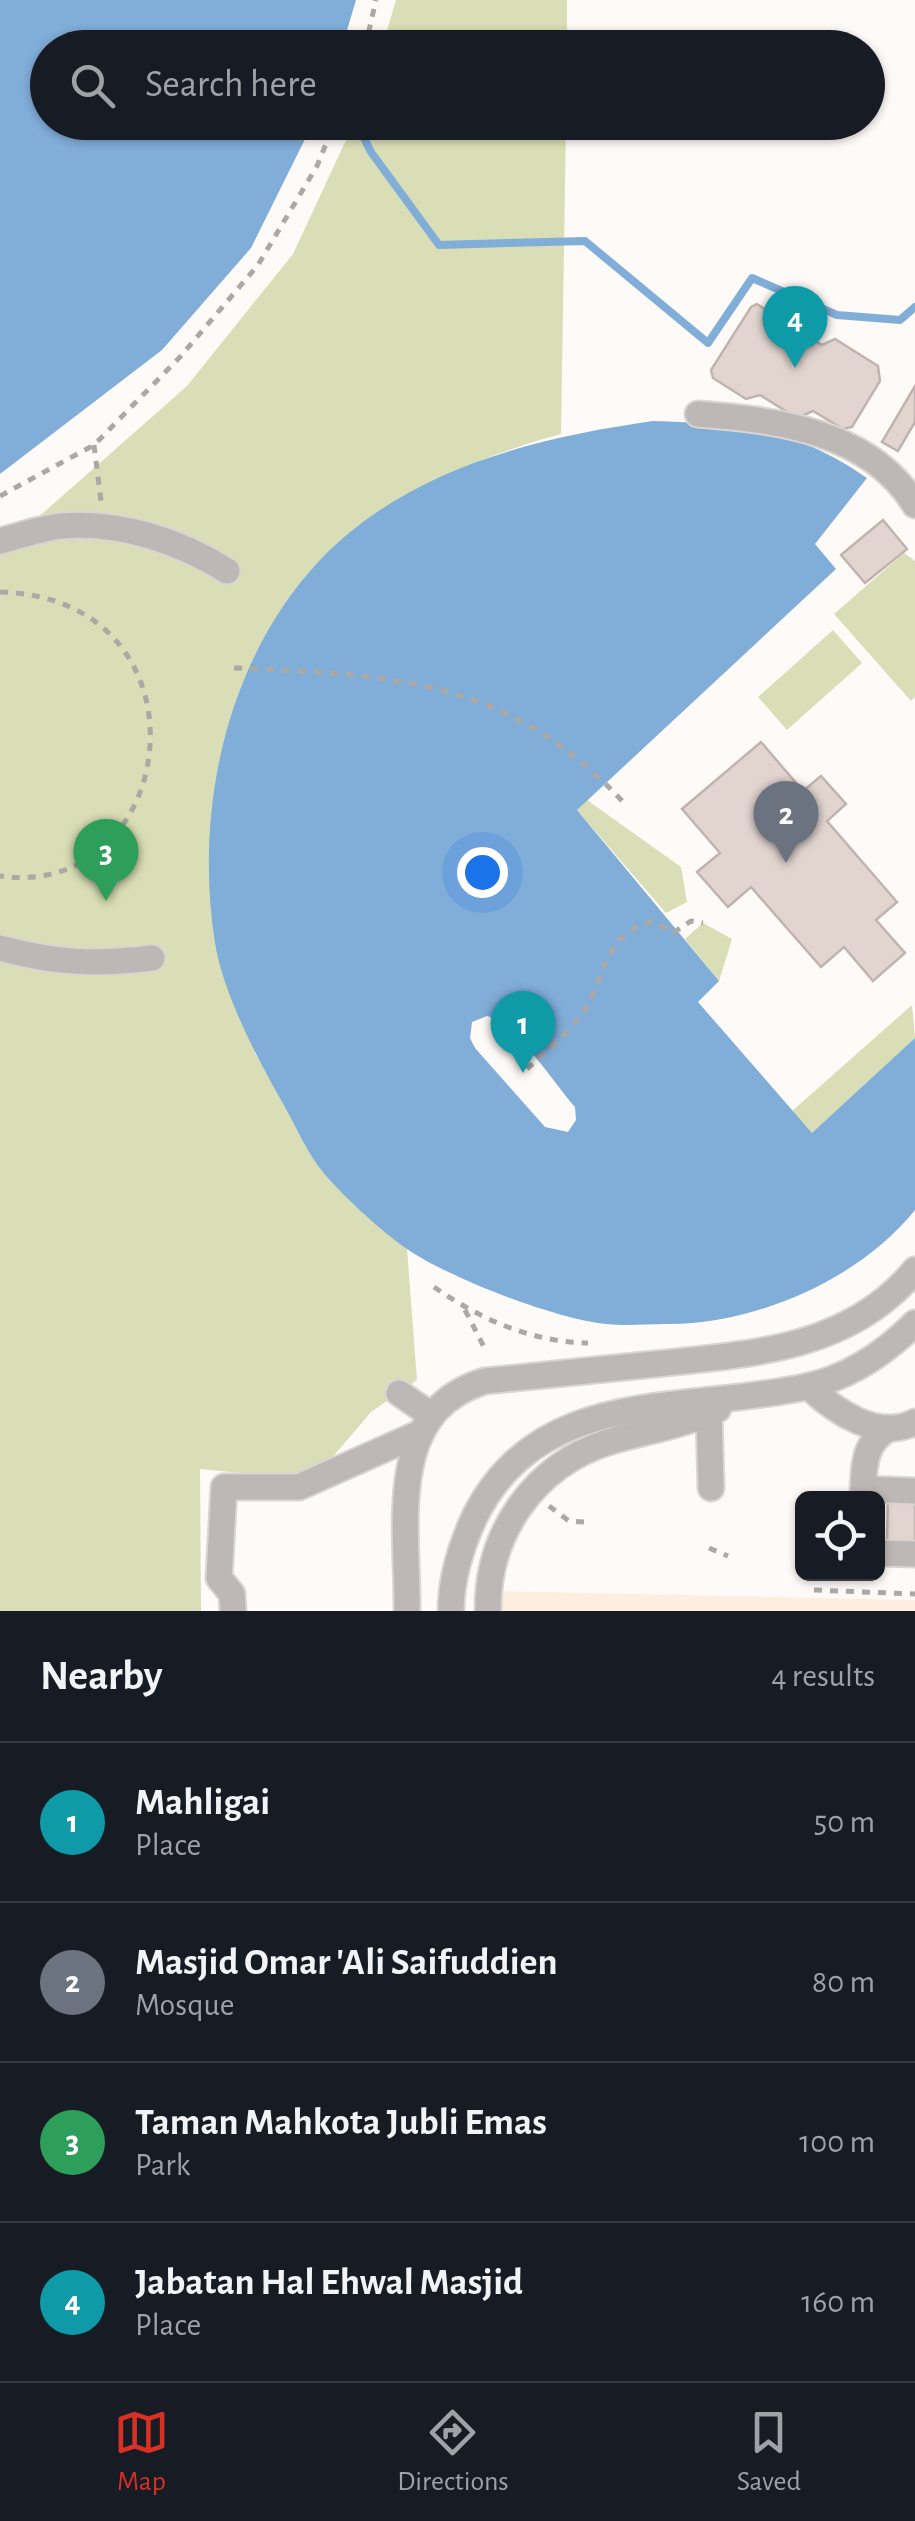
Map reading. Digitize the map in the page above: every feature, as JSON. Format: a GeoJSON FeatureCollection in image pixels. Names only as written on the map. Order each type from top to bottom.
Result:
{"type":"FeatureCollection","features":[{"type":"Feature","properties":{"kind":"street"},"geometry":{"type":"LineString","coordinates":[[698,414],[790,423],[844,444],[883,466],[915,506]]}},
{"type":"Feature","properties":{"kind":"street"},"geometry":{"type":"LineString","coordinates":[[0,541],[62,526],[135,532],[194,550],[227,571]]}},
{"type":"Feature","properties":{"kind":"street"},"geometry":{"type":"LineString","coordinates":[[0,948],[54,962],[102,964],[152,958]]}},
{"type":"Feature","properties":{"kind":"street"},"geometry":{"type":"LineString","coordinates":[[407,1611],[408,1466],[424,1425],[456,1390],[485,1381],[776,1352],[831,1334],[866,1314],[900,1288],[915,1270]]}},
{"type":"Feature","properties":{"kind":"street"},"geometry":{"type":"LineString","coordinates":[[451,1611],[457,1562],[468,1530],[485,1498],[526,1451],[586,1420],[620,1411],[808,1387],[868,1362],[915,1323]]}},
{"type":"Feature","properties":{"kind":"street"},"geometry":{"type":"LineString","coordinates":[[808,1387],[856,1420],[903,1425]]}},
{"type":"Feature","properties":{"kind":"street"},"geometry":{"type":"LineString","coordinates":[[398,1393],[424,1425]]}},
{"type":"Feature","properties":{"kind":"street"},"geometry":{"type":"LineString","coordinates":[[488,1611],[492,1566],[503,1534],[515,1510],[549,1473],[605,1443],[710,1414],[746,1396]]}},
{"type":"Feature","properties":{"kind":"street"},"geometry":{"type":"LineString","coordinates":[[710,1414],[711,1488]]}},
{"type":"Feature","properties":{"kind":"street"},"geometry":{"type":"LineString","coordinates":[[233,1611],[232,1594],[219,1578],[224,1487],[299,1487],[424,1425]]}},
{"type":"Feature","properties":{"kind":"street"},"geometry":{"type":"LineString","coordinates":[[863,1491],[866,1454],[880,1433],[903,1425]]}},
{"type":"Feature","properties":{"kind":"street"},"geometry":{"type":"LineString","coordinates":[[885,1492],[915,1490]]}},
{"type":"Feature","properties":{"kind":"street"},"geometry":{"type":"LineString","coordinates":[[885,1553],[915,1554]]}},
{"type":"Feature","properties":{"kind":"path"},"geometry":{"type":"LineString","coordinates":[[369,30],[376,0]]}},
{"type":"Feature","properties":{"kind":"path"},"geometry":{"type":"LineString","coordinates":[[0,496],[94,445],[180,358],[258,264],[317,166],[328,140]]}},
{"type":"Feature","properties":{"kind":"path"},"geometry":{"type":"LineString","coordinates":[[94,445],[102,509]]}},
{"type":"Feature","properties":{"kind":"path"},"geometry":{"type":"LineString","coordinates":[[0,592],[37,593],[70,604],[112,634],[142,679],[154,746],[136,807],[118,831],[79,863],[26,880],[0,876]]}},
{"type":"Feature","properties":{"kind":"path"},"geometry":{"type":"LineString","coordinates":[[234,668],[377,675],[475,698],[569,751],[624,804]]}},
{"type":"Feature","properties":{"kind":"path"},"geometry":{"type":"LineString","coordinates":[[530,1067],[582,1014],[602,963],[631,928],[654,921],[673,933],[691,921],[703,923]]}},
{"type":"Feature","properties":{"kind":"path"},"geometry":{"type":"LineString","coordinates":[[434,1288],[463,1308],[532,1335],[604,1344]]}},
{"type":"Feature","properties":{"kind":"path"},"geometry":{"type":"LineString","coordinates":[[463,1308],[484,1348]]}},
{"type":"Feature","properties":{"kind":"path"},"geometry":{"type":"LineString","coordinates":[[543,1502],[568,1520],[584,1522]]}},
{"type":"Feature","properties":{"kind":"path"},"geometry":{"type":"LineString","coordinates":[[710,1548],[728,1556]]}},
{"type":"Feature","properties":{"kind":"path"},"geometry":{"type":"LineString","coordinates":[[814,1590],[915,1594]]}},
{"type":"Feature","properties":{"kind":"shaded area"},"geometry":{"type":"Polygon","coordinates":[[[496,1591],[915,1600],[915,1611],[496,1611],[496,1591]]]}},
{"type":"Feature","properties":{"kind":"green space"},"geometry":{"type":"Polygon","coordinates":[[[396,0],[567,0],[567,30],[387,30],[396,0]]]}},
{"type":"Feature","properties":{"kind":"green space"},"geometry":{"type":"Polygon","coordinates":[[[346,140],[566,140],[561,434],[481,461],[409,496],[344,542],[286,603],[255,1053],[320,1168],[407,1249],[417,1380],[371,1412],[313,1480],[200,1469],[201,1611],[0,1611],[0,551],[187,386],[293,254],[346,140]]]}},
{"type":"Feature","properties":{"kind":"green space"},"geometry":{"type":"Polygon","coordinates":[[[904,553],[915,561],[915,697],[911,701],[834,614],[904,553]]]}},
{"type":"Feature","properties":{"kind":"green space"},"geometry":{"type":"Polygon","coordinates":[[[833,630],[862,663],[787,730],[758,697],[833,630]]]}},
{"type":"Feature","properties":{"kind":"green space"},"geometry":{"type":"Polygon","coordinates":[[[587,800],[681,867],[687,902],[666,913],[577,810],[587,800]]]}},
{"type":"Feature","properties":{"kind":"green space"},"geometry":{"type":"Polygon","coordinates":[[[703,923],[732,939],[719,981],[685,939],[703,923]]]}},
{"type":"Feature","properties":{"kind":"green space"},"geometry":{"type":"Polygon","coordinates":[[[912,1005],[915,1038],[813,1134],[792,1111],[912,1005]]]}},
{"type":"Feature","properties":{"kind":"water"},"geometry":{"type":"Polygon","coordinates":[[[0,0],[356,0],[347,30],[30,30],[30,140],[305,140],[251,248],[162,350],[0,474],[0,0]]]}},
{"type":"Feature","properties":{"kind":"water"},"geometry":{"type":"Polygon","coordinates":[[[653,421],[765,432],[816,448],[867,478],[815,544],[836,569],[577,810],[719,981],[698,1002],[812,1133],[915,1038],[915,1210],[865,1257],[803,1294],[769,1307],[700,1322],[614,1325],[585,1321],[504,1296],[407,1249],[337,1188],[314,1159],[251,1044],[233,1003],[215,943],[209,841],[224,739],[261,643],[288,600],[320,560],[392,502],[474,463],[518,448],[653,421]],[[487,1016],[472,1022],[470,1038],[475,1048],[545,1127],[568,1132],[576,1120],[575,1107],[522,1042],[487,1016]]]}},
{"type":"Feature","properties":{"kind":"building"},"geometry":{"type":"Polygon","coordinates":[[[757,304],[822,345],[835,339],[878,366],[880,381],[852,427],[843,429],[813,411],[797,418],[760,395],[746,399],[713,378],[711,370],[751,307],[757,304]]]}},
{"type":"Feature","properties":{"kind":"building"},"geometry":{"type":"Polygon","coordinates":[[[915,386],[915,422],[898,451],[882,442],[915,386]]]}},
{"type":"Feature","properties":{"kind":"building"},"geometry":{"type":"Polygon","coordinates":[[[883,520],[907,549],[865,583],[841,555],[883,520]]]}},
{"type":"Feature","properties":{"kind":"building"},"geometry":{"type":"Polygon","coordinates":[[[761,742],[803,791],[821,776],[846,804],[827,821],[897,902],[876,920],[905,953],[873,981],[844,947],[821,967],[751,887],[728,907],[697,872],[720,853],[682,809],[761,742]]]}},
{"type":"Feature","properties":{"kind":"building"},"geometry":{"type":"Polygon","coordinates":[[[888,1496],[915,1498],[915,1542],[887,1541],[888,1496]]]}},
{"type":"Feature","properties":{"kind":"waterway"},"geometry":{"type":"LineString","coordinates":[[365,140],[439,245],[585,241],[708,343],[752,278],[837,315],[900,320],[915,307]]}},
{"type":"Feature","properties":{"kind":"place","name":"Jabatan Hal Ehwal Masjid"},"geometry":{"type":"Point","coordinates":[795,368]}},
{"type":"Feature","properties":{"kind":"place","name":"Masjid Omar 'Ali Saifuddien"},"geometry":{"type":"Point","coordinates":[786,863]}},
{"type":"Feature","properties":{"kind":"place","name":"Taman Mahkota Jubli Emas"},"geometry":{"type":"Point","coordinates":[106,901]}},
{"type":"Feature","properties":{"kind":"place","name":"Mahligai"},"geometry":{"type":"Point","coordinates":[523,1073]}}]}
